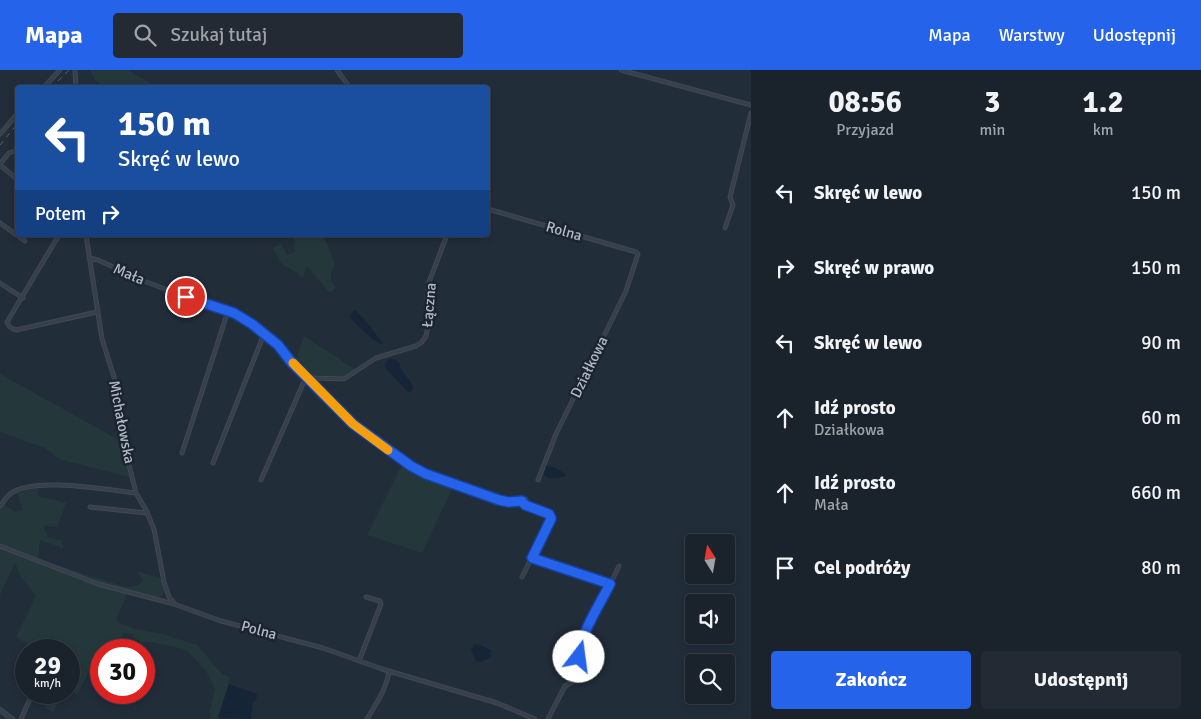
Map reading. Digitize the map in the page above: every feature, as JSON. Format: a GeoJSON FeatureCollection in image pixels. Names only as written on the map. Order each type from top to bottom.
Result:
{"type":"FeatureCollection","features":[{"type":"Feature","properties":{"kind":"street"},"geometry":{"type":"LineString","coordinates":[[46,85],[60,70]]}},
{"type":"Feature","properties":{"kind":"street"},"geometry":{"type":"LineString","coordinates":[[75,70],[76,85]]}},
{"type":"Feature","properties":{"kind":"street"},"geometry":{"type":"LineString","coordinates":[[337,70],[348,85]]}},
{"type":"Feature","properties":{"kind":"street"},"geometry":{"type":"LineString","coordinates":[[621,70],[751,105]]}},
{"type":"Feature","properties":{"kind":"street"},"geometry":{"type":"LineString","coordinates":[[725,228],[733,205],[730,197],[751,113]]}},
{"type":"Feature","properties":{"kind":"street"},"geometry":{"type":"LineString","coordinates":[[0,134],[15,116]]}},
{"type":"Feature","properties":{"kind":"street"},"geometry":{"type":"LineString","coordinates":[[15,151],[9,153],[0,164],[15,177]]}},
{"type":"Feature","properties":{"kind":"street","name":"Rolna"},"geometry":{"type":"LineString","coordinates":[[490,210],[638,254]]}},
{"type":"Feature","properties":{"kind":"street"},"geometry":{"type":"LineString","coordinates":[[0,223],[15,234]]}},
{"type":"Feature","properties":{"kind":"street"},"geometry":{"type":"LineString","coordinates":[[19,237],[25,241]]}},
{"type":"Feature","properties":{"kind":"street"},"geometry":{"type":"LineString","coordinates":[[58,237],[8,322],[12,329],[16,330],[97,312]]}},
{"type":"Feature","properties":{"kind":"street","name":"Michałowska"},"geometry":{"type":"LineString","coordinates":[[86,237],[97,312],[102,339],[114,377],[125,449],[136,493],[148,513],[154,529],[164,582],[174,604]]}},
{"type":"Feature","properties":{"kind":"street","name":"Łączna"},"geometry":{"type":"LineString","coordinates":[[307,378],[344,379],[376,358],[416,346],[422,342],[428,327],[427,296],[430,282],[446,237]]}},
{"type":"Feature","properties":{"kind":"street","name":"Działkowa"},"geometry":{"type":"LineString","coordinates":[[538,480],[556,434],[626,291],[638,254]]}},
{"type":"Feature","properties":{"kind":"street","name":"Mała"},"geometry":{"type":"LineString","coordinates":[[89,258],[98,260],[172,292],[227,311]]}},
{"type":"Feature","properties":{"kind":"street"},"geometry":{"type":"LineString","coordinates":[[0,283],[23,298]]}},
{"type":"Feature","properties":{"kind":"street"},"geometry":{"type":"LineString","coordinates":[[182,452],[227,311],[243,318],[278,345],[307,378],[358,428],[418,470],[499,500],[508,502],[526,499]]}},
{"type":"Feature","properties":{"kind":"street"},"geometry":{"type":"LineString","coordinates":[[213,463],[264,334]]}},
{"type":"Feature","properties":{"kind":"street"},"geometry":{"type":"LineString","coordinates":[[261,480],[307,378]]}},
{"type":"Feature","properties":{"kind":"street"},"geometry":{"type":"LineString","coordinates":[[0,506],[10,494],[22,489],[44,485],[136,493]]}},
{"type":"Feature","properties":{"kind":"street"},"geometry":{"type":"LineString","coordinates":[[522,501],[525,505],[549,514],[551,518],[522,577]]}},
{"type":"Feature","properties":{"kind":"street"},"geometry":{"type":"LineString","coordinates":[[90,507],[148,513]]}},
{"type":"Feature","properties":{"kind":"street","name":"Polna"},"geometry":{"type":"LineString","coordinates":[[0,546],[98,584],[160,600],[222,620],[323,648],[497,703],[535,719]]}},
{"type":"Feature","properties":{"kind":"street"},"geometry":{"type":"LineString","coordinates":[[532,558],[610,584]]}},
{"type":"Feature","properties":{"kind":"street"},"geometry":{"type":"LineString","coordinates":[[548,719],[565,686],[580,678],[580,647],[619,566]]}},
{"type":"Feature","properties":{"kind":"street"},"geometry":{"type":"LineString","coordinates":[[160,600],[167,591]]}},
{"type":"Feature","properties":{"kind":"street"},"geometry":{"type":"LineString","coordinates":[[360,660],[381,604],[380,601],[366,597]]}},
{"type":"Feature","properties":{"kind":"street"},"geometry":{"type":"LineString","coordinates":[[368,719],[388,679],[389,670]]}},
{"type":"Feature","properties":{"kind":"street"},"geometry":{"type":"LineString","coordinates":[[21,719],[28,704]]}},
{"type":"Feature","properties":{"kind":"street"},"geometry":{"type":"LineString","coordinates":[[0,710],[12,719]]}},
{"type":"Feature","properties":{"kind":"green space"},"geometry":{"type":"Polygon","coordinates":[[[90,70],[128,70],[153,85],[102,85],[95,80],[90,70]]]}},
{"type":"Feature","properties":{"kind":"green space"},"geometry":{"type":"Polygon","coordinates":[[[292,237],[323,237],[335,265],[331,277],[336,287],[330,293],[307,266],[303,278],[288,267],[283,266],[273,248],[281,243],[287,255],[295,251],[292,237]]]}},
{"type":"Feature","properties":{"kind":"green space"},"geometry":{"type":"Polygon","coordinates":[[[304,336],[356,370],[344,378],[308,377],[295,362],[304,336]]]}},
{"type":"Feature","properties":{"kind":"green space"},"geometry":{"type":"Polygon","coordinates":[[[0,374],[121,441],[129,477],[59,459],[45,448],[0,432],[0,374]]]}},
{"type":"Feature","properties":{"kind":"green space"},"geometry":{"type":"Polygon","coordinates":[[[403,463],[423,475],[454,485],[422,553],[367,535],[403,463]]]}},
{"type":"Feature","properties":{"kind":"green space"},"geometry":{"type":"Polygon","coordinates":[[[38,488],[38,496],[66,503],[57,527],[45,526],[44,530],[47,533],[47,537],[62,541],[63,548],[40,540],[38,559],[125,587],[132,587],[143,580],[137,571],[162,579],[165,589],[162,596],[158,598],[99,582],[13,550],[0,543],[0,508],[3,504],[16,512],[23,510],[17,493],[38,488]]]}},
{"type":"Feature","properties":{"kind":"green space"},"geometry":{"type":"Polygon","coordinates":[[[0,547],[97,585],[127,593],[116,621],[135,629],[163,634],[197,645],[221,673],[230,678],[218,717],[221,719],[210,719],[211,715],[209,714],[215,690],[206,671],[187,650],[155,643],[155,639],[137,639],[133,637],[134,634],[124,633],[120,639],[90,639],[90,669],[80,689],[80,639],[20,639],[16,637],[36,596],[20,575],[15,563],[0,595],[0,547]]]}},
{"type":"Feature","properties":{"kind":"green space"},"geometry":{"type":"Polygon","coordinates":[[[47,704],[57,704],[54,712],[45,708],[47,704]]]}},
{"type":"Feature","properties":{"kind":"water"},"geometry":{"type":"Polygon","coordinates":[[[354,310],[365,320],[384,345],[373,340],[351,319],[350,316],[354,310]]]}},
{"type":"Feature","properties":{"kind":"water"},"geometry":{"type":"Polygon","coordinates":[[[390,359],[396,360],[399,363],[412,384],[413,389],[409,393],[386,369],[385,363],[390,359]]]}},
{"type":"Feature","properties":{"kind":"water"},"geometry":{"type":"Polygon","coordinates":[[[546,466],[559,470],[566,475],[565,477],[548,478],[543,474],[546,466]]]}},
{"type":"Feature","properties":{"kind":"water"},"geometry":{"type":"Polygon","coordinates":[[[474,644],[491,650],[490,658],[481,662],[476,661],[471,650],[474,644]]]}},
{"type":"Feature","properties":{"kind":"water"},"geometry":{"type":"Polygon","coordinates":[[[229,684],[257,694],[256,700],[253,701],[251,719],[218,718],[229,684]]]}},
{"type":"Feature","properties":{"kind":"railway"},"geometry":{"type":"LineString","coordinates":[[54,85],[69,70]]}},
{"type":"Feature","properties":{"kind":"railway"},"geometry":{"type":"LineString","coordinates":[[0,145],[15,127]]}},
{"type":"Feature","properties":{"kind":"slow traffic"},"geometry":{"type":"LineString","coordinates":[[293,363],[353,424],[388,450]]}},
{"type":"Feature","properties":{"kind":"route"},"geometry":{"type":"LineString","coordinates":[[186,297],[234,313],[252,324],[278,345],[292,363],[353,424],[418,470],[499,500],[508,502],[522,501],[525,505],[549,514],[550,521],[532,558],[610,584],[587,630],[580,647],[579,657]]}}]}
